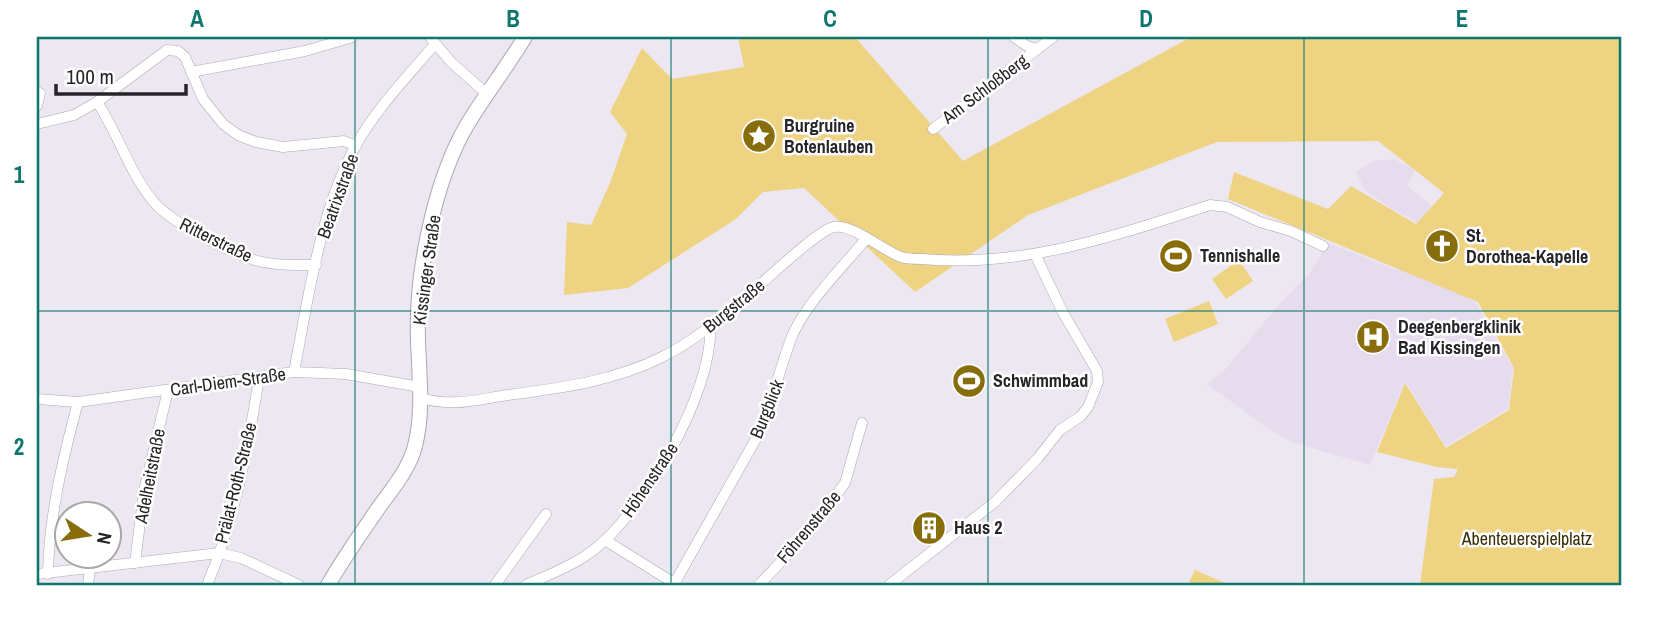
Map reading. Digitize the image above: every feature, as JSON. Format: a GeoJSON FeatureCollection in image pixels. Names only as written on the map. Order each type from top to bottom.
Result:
{"type":"FeatureCollection","features":[{"type":"Feature","properties":{"kind":"street"},"geometry":{"type":"LineString","coordinates":[[191,72],[305,51],[353,37]]}},
{"type":"Feature","properties":{"kind":"street","name":"Kissinger Straße"},"geometry":{"type":"LineString","coordinates":[[328,585],[344,557],[407,467],[415,448],[419,427],[420,392],[418,313],[424,261],[434,215],[451,162],[466,127],[525,37]]}},
{"type":"Feature","properties":{"kind":"street","name":"Am Schloßberg"},"geometry":{"type":"LineString","coordinates":[[1014,37],[1037,49]]}},
{"type":"Feature","properties":{"kind":"street","name":"Am Schloßberg"},"geometry":{"type":"LineString","coordinates":[[933,129],[1054,37]]}},
{"type":"Feature","properties":{"kind":"street"},"geometry":{"type":"LineString","coordinates":[[432,40],[451,62],[487,94]]}},
{"type":"Feature","properties":{"kind":"street","name":"Beatrixstraße"},"geometry":{"type":"LineString","coordinates":[[294,372],[316,265],[335,196],[356,146],[432,40]]}},
{"type":"Feature","properties":{"kind":"street"},"geometry":{"type":"LineString","coordinates":[[37,124],[74,115],[97,102],[167,50],[178,51],[185,57],[203,99],[223,124],[238,135],[256,142],[283,146],[344,141],[356,146]]}},
{"type":"Feature","properties":{"kind":"street"},"geometry":{"type":"LineString","coordinates":[[37,106],[40,93]]}},
{"type":"Feature","properties":{"kind":"street","name":"Ritterstraße"},"geometry":{"type":"LineString","coordinates":[[97,102],[109,119],[142,185],[162,211],[184,226],[247,258],[290,265],[316,265]]}},
{"type":"Feature","properties":{"kind":"street","name":"Burgstraße"},"geometry":{"type":"LineString","coordinates":[[420,392],[439,402],[465,403],[589,382],[661,358],[710,327],[825,230],[842,227],[902,257],[936,261],[982,261],[1067,248],[1135,230],[1210,205],[1227,207],[1323,246]]}},
{"type":"Feature","properties":{"kind":"street","name":"Burgblick"},"geometry":{"type":"LineString","coordinates":[[676,584],[757,437],[768,413],[793,334],[825,288],[866,239]]}},
{"type":"Feature","properties":{"kind":"street"},"geometry":{"type":"LineString","coordinates":[[889,585],[995,502],[1038,458],[1060,430],[1081,416],[1088,407],[1098,382],[1097,371],[1068,321],[1035,254]]}},
{"type":"Feature","properties":{"kind":"street","name":"Höhenstraße"},"geometry":{"type":"LineString","coordinates":[[526,585],[581,558],[605,540],[641,497],[679,436],[691,408],[710,351],[710,327]]}},
{"type":"Feature","properties":{"kind":"street","name":"Carl-Diem-Straße"},"geometry":{"type":"LineString","coordinates":[[37,398],[78,402],[294,372],[346,374],[420,392]]}},
{"type":"Feature","properties":{"kind":"street","name":"Prälat-Roth-Straße"},"geometry":{"type":"LineString","coordinates":[[207,585],[242,473],[260,378]]}},
{"type":"Feature","properties":{"kind":"street","name":"Adelheitstraße"},"geometry":{"type":"LineString","coordinates":[[135,563],[144,491],[168,390]]}},
{"type":"Feature","properties":{"kind":"street"},"geometry":{"type":"LineString","coordinates":[[48,574],[53,510],[78,402]]}},
{"type":"Feature","properties":{"kind":"street","name":"Föhrenstraße"},"geometry":{"type":"LineString","coordinates":[[759,585],[807,534],[845,483],[862,423]]}},
{"type":"Feature","properties":{"kind":"street"},"geometry":{"type":"LineString","coordinates":[[495,585],[546,514]]}},
{"type":"Feature","properties":{"kind":"street"},"geometry":{"type":"LineString","coordinates":[[605,540],[676,584]]}},
{"type":"Feature","properties":{"kind":"street"},"geometry":{"type":"LineString","coordinates":[[122,564],[219,553],[241,558],[299,585]]}},
{"type":"Feature","properties":{"kind":"street"},"geometry":{"type":"LineString","coordinates":[[37,574],[76,570]]}},
{"type":"Feature","properties":{"kind":"shaded area","name":"Deegenbergklinik Bad Kissingen"},"geometry":{"type":"Polygon","coordinates":[[[1394,159],[1415,170],[1407,186],[1431,205],[1428,221],[1513,368],[1508,409],[1446,446],[1405,381],[1370,465],[1291,442],[1207,384],[1223,372],[1282,301],[1310,273],[1328,243],[1399,271],[1406,270],[1419,223],[1365,190],[1356,172],[1374,161],[1394,159]]]}},
{"type":"Feature","properties":{"kind":"green space","name":"Abenteuerspielplatz"},"geometry":{"type":"Polygon","coordinates":[[[738,37],[855,37],[963,161],[1191,37],[1622,37],[1622,585],[1420,585],[1434,479],[1454,477],[1458,469],[1437,467],[1377,452],[1405,383],[1446,448],[1509,410],[1514,368],[1478,302],[1228,199],[1234,172],[1328,209],[1351,186],[1416,224],[1444,193],[1378,141],[1217,142],[1028,215],[915,292],[804,188],[763,192],[736,219],[628,288],[564,295],[567,222],[591,225],[610,183],[627,134],[610,112],[642,48],[672,79],[744,67],[738,37]]]}},
{"type":"Feature","properties":{"kind":"green space"},"geometry":{"type":"Polygon","coordinates":[[[1239,260],[1253,281],[1226,299],[1212,279],[1239,260]]]}},
{"type":"Feature","properties":{"kind":"green space"},"geometry":{"type":"Polygon","coordinates":[[[1209,301],[1218,324],[1174,342],[1165,319],[1209,301]]]}},
{"type":"Feature","properties":{"kind":"green space"},"geometry":{"type":"Polygon","coordinates":[[[1195,570],[1229,585],[1188,585],[1195,570]]]}},
{"type":"Feature","properties":{"kind":"place","name":"Burgruine Botenlauben"},"geometry":{"type":"Point","coordinates":[759,136]}},
{"type":"Feature","properties":{"kind":"place","name":"St. Dorothea-Kapelle"},"geometry":{"type":"Point","coordinates":[1442,246]}},
{"type":"Feature","properties":{"kind":"place","name":"Tennishalle"},"geometry":{"type":"Point","coordinates":[1176,256]}},
{"type":"Feature","properties":{"kind":"place","name":"Deegenbergklinik Bad Kissingen"},"geometry":{"type":"Point","coordinates":[1373,337]}},
{"type":"Feature","properties":{"kind":"place","name":"Schwimmbad"},"geometry":{"type":"Point","coordinates":[969,381]}},
{"type":"Feature","properties":{"kind":"place","name":"Haus 2"},"geometry":{"type":"Point","coordinates":[929,528]}}]}
